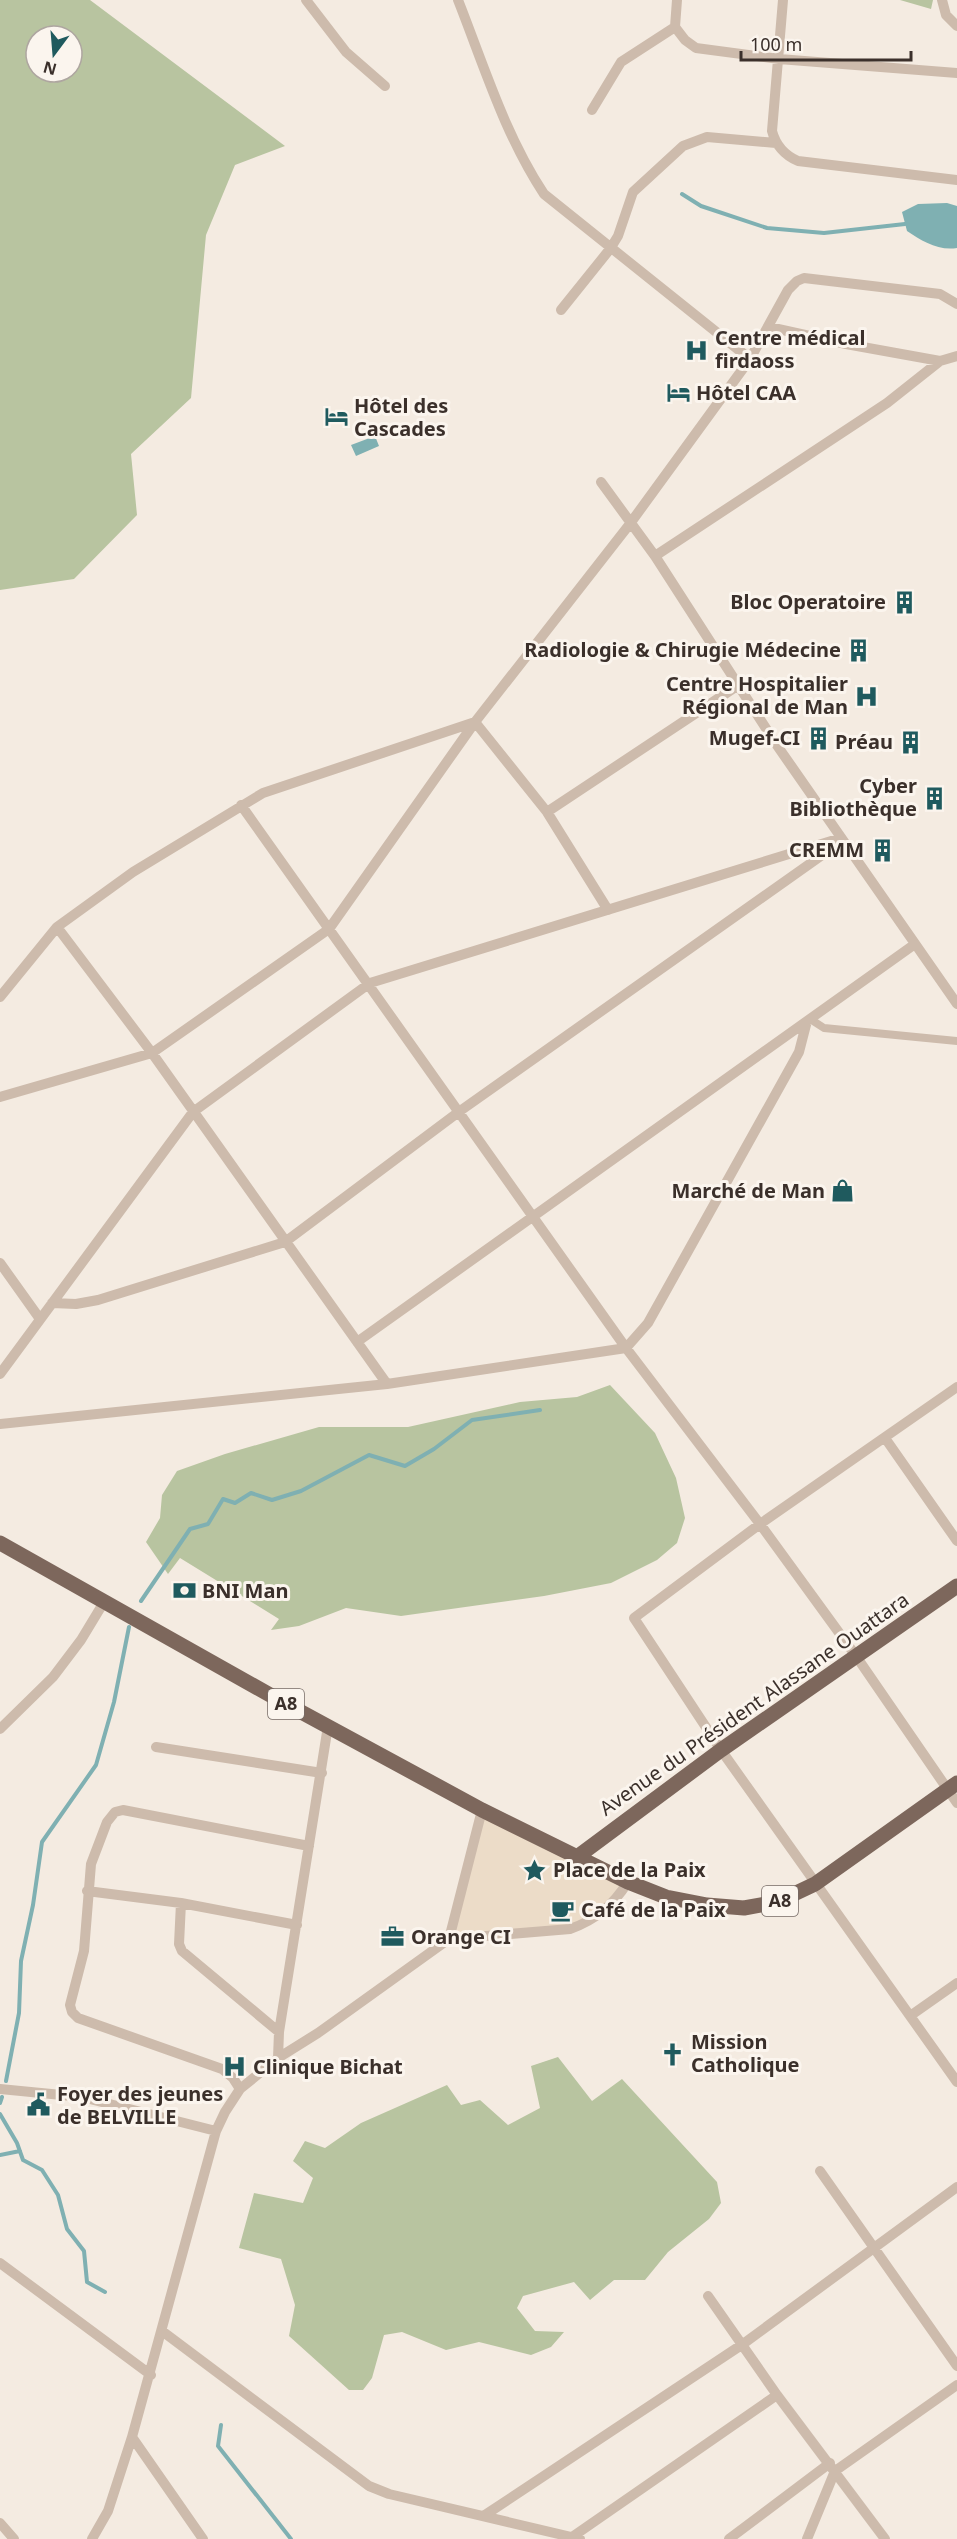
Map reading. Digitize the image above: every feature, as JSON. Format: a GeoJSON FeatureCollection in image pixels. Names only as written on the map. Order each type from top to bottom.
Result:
{"type":"FeatureCollection","features":[{"type":"Feature","properties":{"kind":"main road","name":"A8"},"geometry":{"type":"LineString","coordinates":[[0,1543],[482,1810],[628,1882],[666,1897],[707,1905],[744,1908],[777,1902],[815,1884],[953,1786]]}},
{"type":"Feature","properties":{"kind":"main road","name":"Avenue du Président Alassane Ouattara"},"geometry":{"type":"LineString","coordinates":[[577,1857],[720,1750],[957,1586]]}},
{"type":"Feature","properties":{"kind":"street"},"geometry":{"type":"LineString","coordinates":[[306,0],[346,52],[385,86]]}},
{"type":"Feature","properties":{"kind":"street"},"geometry":{"type":"LineString","coordinates":[[458,0],[498,104],[533,178],[544,194],[750,359]]}},
{"type":"Feature","properties":{"kind":"street"},"geometry":{"type":"LineString","coordinates":[[677,0],[675,27],[685,40],[696,48],[779,59],[957,73]]}},
{"type":"Feature","properties":{"kind":"street"},"geometry":{"type":"LineString","coordinates":[[783,0],[772,131],[776,143],[788,157],[798,161],[957,180]]}},
{"type":"Feature","properties":{"kind":"street"},"geometry":{"type":"LineString","coordinates":[[942,0],[946,15],[957,26]]}},
{"type":"Feature","properties":{"kind":"street"},"geometry":{"type":"LineString","coordinates":[[592,110],[621,62],[675,27]]}},
{"type":"Feature","properties":{"kind":"street"},"geometry":{"type":"LineString","coordinates":[[561,310],[618,236],[633,192],[683,146],[708,137],[776,143]]}},
{"type":"Feature","properties":{"kind":"street"},"geometry":{"type":"LineString","coordinates":[[0,1097],[152,1053],[329,929],[475,722],[629,525],[750,359],[788,290],[804,278],[940,294],[957,304]]}},
{"type":"Feature","properties":{"kind":"street"},"geometry":{"type":"LineString","coordinates":[[769,327],[940,361]]}},
{"type":"Feature","properties":{"kind":"street"},"geometry":{"type":"LineString","coordinates":[[654,556],[887,403],[940,361],[957,356]]}},
{"type":"Feature","properties":{"kind":"street"},"geometry":{"type":"LineString","coordinates":[[601,482],[629,525],[654,556],[737,686],[842,840],[957,1004]]}},
{"type":"Feature","properties":{"kind":"street"},"geometry":{"type":"LineString","coordinates":[[547,812],[737,686]]}},
{"type":"Feature","properties":{"kind":"street"},"geometry":{"type":"LineString","coordinates":[[0,997],[57,927],[133,872],[263,793],[475,722]]}},
{"type":"Feature","properties":{"kind":"street"},"geometry":{"type":"LineString","coordinates":[[475,722],[547,812],[608,910]]}},
{"type":"Feature","properties":{"kind":"street"},"geometry":{"type":"LineString","coordinates":[[242,806],[626,1348],[760,1524],[953,1786],[957,1803]]}},
{"type":"Feature","properties":{"kind":"street"},"geometry":{"type":"LineString","coordinates":[[0,1374],[193,1112],[370,984],[842,840]]}},
{"type":"Feature","properties":{"kind":"street"},"geometry":{"type":"LineString","coordinates":[[52,1303],[76,1304],[98,1300],[285,1242],[460,1111],[842,840]]}},
{"type":"Feature","properties":{"kind":"street"},"geometry":{"type":"LineString","coordinates":[[57,927],[152,1053],[387,1384]]}},
{"type":"Feature","properties":{"kind":"street"},"geometry":{"type":"LineString","coordinates":[[357,1342],[915,944]]}},
{"type":"Feature","properties":{"kind":"street"},"geometry":{"type":"LineString","coordinates":[[809,1020],[824,1028],[957,1041]]}},
{"type":"Feature","properties":{"kind":"street"},"geometry":{"type":"LineString","coordinates":[[0,1424],[387,1384],[626,1348],[648,1323],[799,1052],[809,1020]]}},
{"type":"Feature","properties":{"kind":"street"},"geometry":{"type":"LineString","coordinates":[[0,1263],[40,1319]]}},
{"type":"Feature","properties":{"kind":"street"},"geometry":{"type":"LineString","coordinates":[[957,1387],[760,1524],[634,1618],[720,1750],[957,2082]]}},
{"type":"Feature","properties":{"kind":"street"},"geometry":{"type":"LineString","coordinates":[[885,1438],[957,1541]]}},
{"type":"Feature","properties":{"kind":"street"},"geometry":{"type":"LineString","coordinates":[[0,1729],[53,1677],[81,1640],[104,1602]]}},
{"type":"Feature","properties":{"kind":"street"},"geometry":{"type":"LineString","coordinates":[[278,2058],[279,2032],[328,1726]]}},
{"type":"Feature","properties":{"kind":"street"},"geometry":{"type":"LineString","coordinates":[[156,1747],[322,1773]]}},
{"type":"Feature","properties":{"kind":"street"},"geometry":{"type":"LineString","coordinates":[[240,2089],[233,2078],[222,2069],[78,2018],[72,2012],[70,2005],[84,1951],[87,1891],[91,1864],[107,1822],[115,1812],[123,1810],[309,1846]]}},
{"type":"Feature","properties":{"kind":"street"},"geometry":{"type":"LineString","coordinates":[[449,1939],[482,1810]]}},
{"type":"Feature","properties":{"kind":"street"},"geometry":{"type":"LineString","coordinates":[[92,2539],[108,2511],[132,2438],[216,2131],[240,2089],[278,2058],[318,2033],[449,1939],[570,1929],[588,1923],[615,1901],[628,1882]]}},
{"type":"Feature","properties":{"kind":"street"},"geometry":{"type":"LineString","coordinates":[[87,1891],[181,1903],[297,1925]]}},
{"type":"Feature","properties":{"kind":"street"},"geometry":{"type":"LineString","coordinates":[[181,1903],[179,1944],[182,1951],[279,2032]]}},
{"type":"Feature","properties":{"kind":"street"},"geometry":{"type":"LineString","coordinates":[[910,2016],[957,1983]]}},
{"type":"Feature","properties":{"kind":"street"},"geometry":{"type":"LineString","coordinates":[[0,2089],[82,2097],[216,2131]]}},
{"type":"Feature","properties":{"kind":"street"},"geometry":{"type":"LineString","coordinates":[[820,2171],[957,2366]]}},
{"type":"Feature","properties":{"kind":"street"},"geometry":{"type":"LineString","coordinates":[[485,2515],[743,2344],[875,2250],[957,2187]]}},
{"type":"Feature","properties":{"kind":"street"},"geometry":{"type":"LineString","coordinates":[[0,2263],[150,2374]]}},
{"type":"Feature","properties":{"kind":"street"},"geometry":{"type":"LineString","coordinates":[[708,2296],[777,2395],[885,2539]]}},
{"type":"Feature","properties":{"kind":"street"},"geometry":{"type":"LineString","coordinates":[[162,2331],[369,2486],[389,2494],[576,2538],[777,2395]]}},
{"type":"Feature","properties":{"kind":"street"},"geometry":{"type":"LineString","coordinates":[[729,2539],[832,2467],[957,2385]]}},
{"type":"Feature","properties":{"kind":"street"},"geometry":{"type":"LineString","coordinates":[[132,2438],[203,2539]]}},
{"type":"Feature","properties":{"kind":"street"},"geometry":{"type":"LineString","coordinates":[[807,2539],[832,2467]]}},
{"type":"Feature","properties":{"kind":"street"},"geometry":{"type":"LineString","coordinates":[[0,2523],[14,2539]]}},
{"type":"Feature","properties":{"kind":"green space"},"geometry":{"type":"Polygon","coordinates":[[[0,0],[90,0],[285,146],[235,165],[206,235],[191,398],[131,454],[137,515],[74,579],[0,590],[0,0]]]}},
{"type":"Feature","properties":{"kind":"green space"},"geometry":{"type":"Polygon","coordinates":[[[900,0],[933,0],[931,9],[900,0]]]}},
{"type":"Feature","properties":{"kind":"green space"},"geometry":{"type":"Polygon","coordinates":[[[610,1385],[655,1433],[676,1478],[685,1518],[677,1543],[657,1560],[611,1583],[544,1596],[401,1616],[346,1608],[299,1626],[271,1630],[279,1619],[180,1558],[168,1574],[146,1542],[160,1518],[162,1495],[177,1471],[225,1454],[319,1427],[408,1427],[520,1402],[577,1397],[610,1385]]]}},
{"type":"Feature","properties":{"kind":"green space"},"geometry":{"type":"Polygon","coordinates":[[[558,2057],[592,2101],[622,2079],[717,2182],[721,2203],[709,2219],[668,2252],[645,2280],[614,2280],[590,2300],[574,2282],[523,2296],[517,2308],[535,2331],[564,2332],[551,2347],[531,2355],[479,2342],[446,2350],[402,2332],[384,2335],[372,2378],[363,2390],[349,2390],[289,2336],[295,2305],[281,2259],[239,2248],[254,2193],[303,2203],[313,2178],[293,2161],[305,2141],[325,2148],[361,2123],[447,2085],[461,2105],[480,2100],[508,2125],[540,2108],[531,2066],[558,2057]]]}},
{"type":"Feature","properties":{"kind":"shaded area","name":"Place de la Paix"},"geometry":{"type":"Polygon","coordinates":[[[482,1810],[628,1882],[588,1923],[449,1939],[482,1810]]]}},
{"type":"Feature","properties":{"kind":"water"},"geometry":{"type":"Polygon","coordinates":[[[947,203],[957,206],[957,248],[937,247],[907,231],[902,212],[918,204],[947,203]]]}},
{"type":"Feature","properties":{"kind":"water"},"geometry":{"type":"Polygon","coordinates":[[[375,436],[379,446],[356,456],[351,445],[375,436]]]}},
{"type":"Feature","properties":{"kind":"waterway"},"geometry":{"type":"LineString","coordinates":[[682,194],[701,206],[767,228],[824,233],[905,224]]}},
{"type":"Feature","properties":{"kind":"waterway"},"geometry":{"type":"LineString","coordinates":[[141,1601],[190,1529],[208,1524],[223,1499],[235,1503],[251,1493],[272,1500],[301,1491],[369,1455],[405,1466],[434,1449],[472,1420],[540,1410]]}},
{"type":"Feature","properties":{"kind":"waterway"},"geometry":{"type":"LineString","coordinates":[[6,2081],[19,2013],[21,1961],[33,1905],[42,1842],[96,1765],[114,1702],[129,1627]]}},
{"type":"Feature","properties":{"kind":"waterway"},"geometry":{"type":"LineString","coordinates":[[0,2103],[2,2097]]}},
{"type":"Feature","properties":{"kind":"waterway"},"geometry":{"type":"LineString","coordinates":[[0,2114],[17,2143],[23,2160],[42,2170],[58,2195],[67,2229],[84,2251],[87,2282],[105,2292]]}},
{"type":"Feature","properties":{"kind":"waterway"},"geometry":{"type":"LineString","coordinates":[[0,2155],[20,2151]]}},
{"type":"Feature","properties":{"kind":"waterway"},"geometry":{"type":"LineString","coordinates":[[221,2425],[218,2446],[291,2539]]}},
{"type":"Feature","properties":{"kind":"place","name":"Centre médical firdaoss"},"geometry":{"type":"Point","coordinates":[697,350]}},
{"type":"Feature","properties":{"kind":"place","name":"Hôtel CAA"},"geometry":{"type":"Point","coordinates":[678,393]}},
{"type":"Feature","properties":{"kind":"place","name":"Hôtel des Cascades"},"geometry":{"type":"Point","coordinates":[336,417]}},
{"type":"Feature","properties":{"kind":"place","name":"Bloc Operatoire"},"geometry":{"type":"Point","coordinates":[904,602]}},
{"type":"Feature","properties":{"kind":"place","name":"Radiologie & Chirugie Médecine"},"geometry":{"type":"Point","coordinates":[859,650]}},
{"type":"Feature","properties":{"kind":"place","name":"Centre Hospitalier Régional de Man"},"geometry":{"type":"Point","coordinates":[866,696]}},
{"type":"Feature","properties":{"kind":"place","name":"Mugef-CI"},"geometry":{"type":"Point","coordinates":[818,738]}},
{"type":"Feature","properties":{"kind":"place","name":"Préau"},"geometry":{"type":"Point","coordinates":[911,742]}},
{"type":"Feature","properties":{"kind":"place","name":"Cyber Bibliothèque"},"geometry":{"type":"Point","coordinates":[935,798]}},
{"type":"Feature","properties":{"kind":"place","name":"CREMM"},"geometry":{"type":"Point","coordinates":[882,850]}},
{"type":"Feature","properties":{"kind":"place","name":"Marché de Man"},"geometry":{"type":"Point","coordinates":[843,1191]}},
{"type":"Feature","properties":{"kind":"place","name":"BNI Man"},"geometry":{"type":"Point","coordinates":[184,1591]}},
{"type":"Feature","properties":{"kind":"place","name":"Place de la Paix"},"geometry":{"type":"Point","coordinates":[535,1870]}},
{"type":"Feature","properties":{"kind":"place","name":"Café de la Paix"},"geometry":{"type":"Point","coordinates":[563,1910]}},
{"type":"Feature","properties":{"kind":"place","name":"Orange CI"},"geometry":{"type":"Point","coordinates":[393,1937]}},
{"type":"Feature","properties":{"kind":"place","name":"Mission Catholique"},"geometry":{"type":"Point","coordinates":[673,2054]}},
{"type":"Feature","properties":{"kind":"place","name":"Clinique Bichat"},"geometry":{"type":"Point","coordinates":[235,2067]}},
{"type":"Feature","properties":{"kind":"place","name":"Foyer des jeunes de BELVILLE"},"geometry":{"type":"Point","coordinates":[39,2105]}}]}
